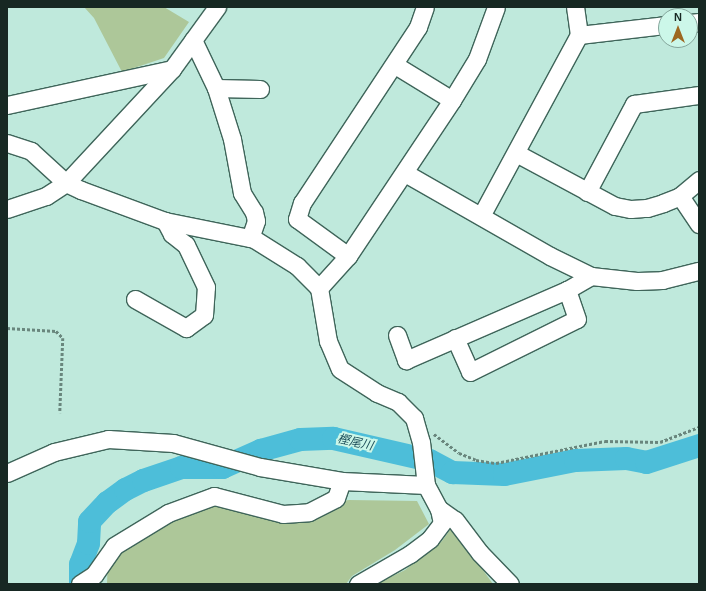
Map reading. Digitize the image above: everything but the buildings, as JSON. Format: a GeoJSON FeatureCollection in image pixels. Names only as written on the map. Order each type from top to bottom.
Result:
{"type":"FeatureCollection","features":[{"type":"Feature","properties":{"kind":"street"},"geometry":{"type":"LineString","coordinates":[[7,209],[46,196],[66,183],[172,69],[217,7]]}},
{"type":"Feature","properties":{"kind":"street"},"geometry":{"type":"LineString","coordinates":[[348,256],[297,219],[302,203],[395,65],[418,27],[425,7]]}},
{"type":"Feature","properties":{"kind":"street"},"geometry":{"type":"LineString","coordinates":[[318,288],[348,256],[405,173],[452,100],[480,53],[496,7]]}},
{"type":"Feature","properties":{"kind":"street"},"geometry":{"type":"LineString","coordinates":[[481,216],[578,35],[575,7]]}},
{"type":"Feature","properties":{"kind":"street"},"geometry":{"type":"LineString","coordinates":[[578,35],[658,26]]}},
{"type":"Feature","properties":{"kind":"street"},"geometry":{"type":"LineString","coordinates":[[193,40],[216,88],[232,139],[242,193],[256,221],[250,238]]}},
{"type":"Feature","properties":{"kind":"street"},"geometry":{"type":"LineString","coordinates":[[395,65],[452,100]]}},
{"type":"Feature","properties":{"kind":"street"},"geometry":{"type":"LineString","coordinates":[[7,104],[172,69]]}},
{"type":"Feature","properties":{"kind":"street"},"geometry":{"type":"LineString","coordinates":[[216,88],[260,89]]}},
{"type":"Feature","properties":{"kind":"street"},"geometry":{"type":"LineString","coordinates":[[587,192],[634,104],[699,95]]}},
{"type":"Feature","properties":{"kind":"street"},"geometry":{"type":"LineString","coordinates":[[7,143],[31,151],[66,183],[166,221],[250,238],[297,266],[318,288],[328,341],[340,369],[377,393],[398,402],[414,418],[431,431]]}},
{"type":"Feature","properties":{"kind":"street"},"geometry":{"type":"LineString","coordinates":[[516,153],[614,206],[631,209],[647,208],[680,196],[699,180]]}},
{"type":"Feature","properties":{"kind":"street"},"geometry":{"type":"LineString","coordinates":[[405,173],[550,256],[591,276],[638,281],[662,280],[699,271]]}},
{"type":"Feature","properties":{"kind":"street"},"geometry":{"type":"LineString","coordinates":[[680,196],[699,224]]}},
{"type":"Feature","properties":{"kind":"street"},"geometry":{"type":"LineString","coordinates":[[135,299],[186,328],[204,315],[206,287],[186,245],[172,234],[166,221]]}},
{"type":"Feature","properties":{"kind":"street"},"geometry":{"type":"LineString","coordinates":[[397,335],[406,360],[567,290],[591,276]]}},
{"type":"Feature","properties":{"kind":"street"},"geometry":{"type":"LineString","coordinates":[[455,338],[470,372],[577,319],[567,290]]}},
{"type":"Feature","properties":{"kind":"street"},"geometry":{"type":"LineString","coordinates":[[358,584],[410,554],[430,539],[442,523],[439,509],[426,485],[421,442],[414,418]]}},
{"type":"Feature","properties":{"kind":"street"},"geometry":{"type":"LineString","coordinates":[[7,473],[54,452],[108,439],[173,443],[193,447],[260,466],[342,481],[426,485]]}},
{"type":"Feature","properties":{"kind":"street"},"geometry":{"type":"LineString","coordinates":[[80,584],[94,575],[114,546],[168,513],[214,496],[283,514],[309,512],[336,498],[342,481]]}},
{"type":"Feature","properties":{"kind":"street"},"geometry":{"type":"LineString","coordinates":[[439,509],[455,520],[480,553],[510,584]]}},
{"type":"Feature","properties":{"kind":"path"},"geometry":{"type":"LineString","coordinates":[[7,328],[56,331],[63,338],[60,413]]}},
{"type":"Feature","properties":{"kind":"path"},"geometry":{"type":"LineString","coordinates":[[431,431],[458,453],[476,460],[496,463],[605,441],[660,442],[699,427]]}},
{"type":"Feature","properties":{"kind":"green space"},"geometry":{"type":"Polygon","coordinates":[[[84,7],[164,7],[189,22],[164,58],[122,72],[94,18],[84,7]]]}},
{"type":"Feature","properties":{"kind":"green space"},"geometry":{"type":"Polygon","coordinates":[[[349,500],[417,501],[429,524],[395,550],[352,576],[346,584],[107,584],[108,555],[180,502],[262,506],[321,504],[349,500]]]}},
{"type":"Feature","properties":{"kind":"green space"},"geometry":{"type":"Polygon","coordinates":[[[452,527],[493,584],[376,584],[405,570],[442,541],[452,527]]]}},
{"type":"Feature","properties":{"kind":"waterway","name":"樫尾川"},"geometry":{"type":"LineString","coordinates":[[80,584],[80,564],[88,543],[89,521],[107,502],[125,489],[143,480],[181,467],[222,467],[260,450],[300,439],[333,438],[429,460],[452,472],[504,474],[575,460],[626,458],[646,462],[699,445]]}}]}
